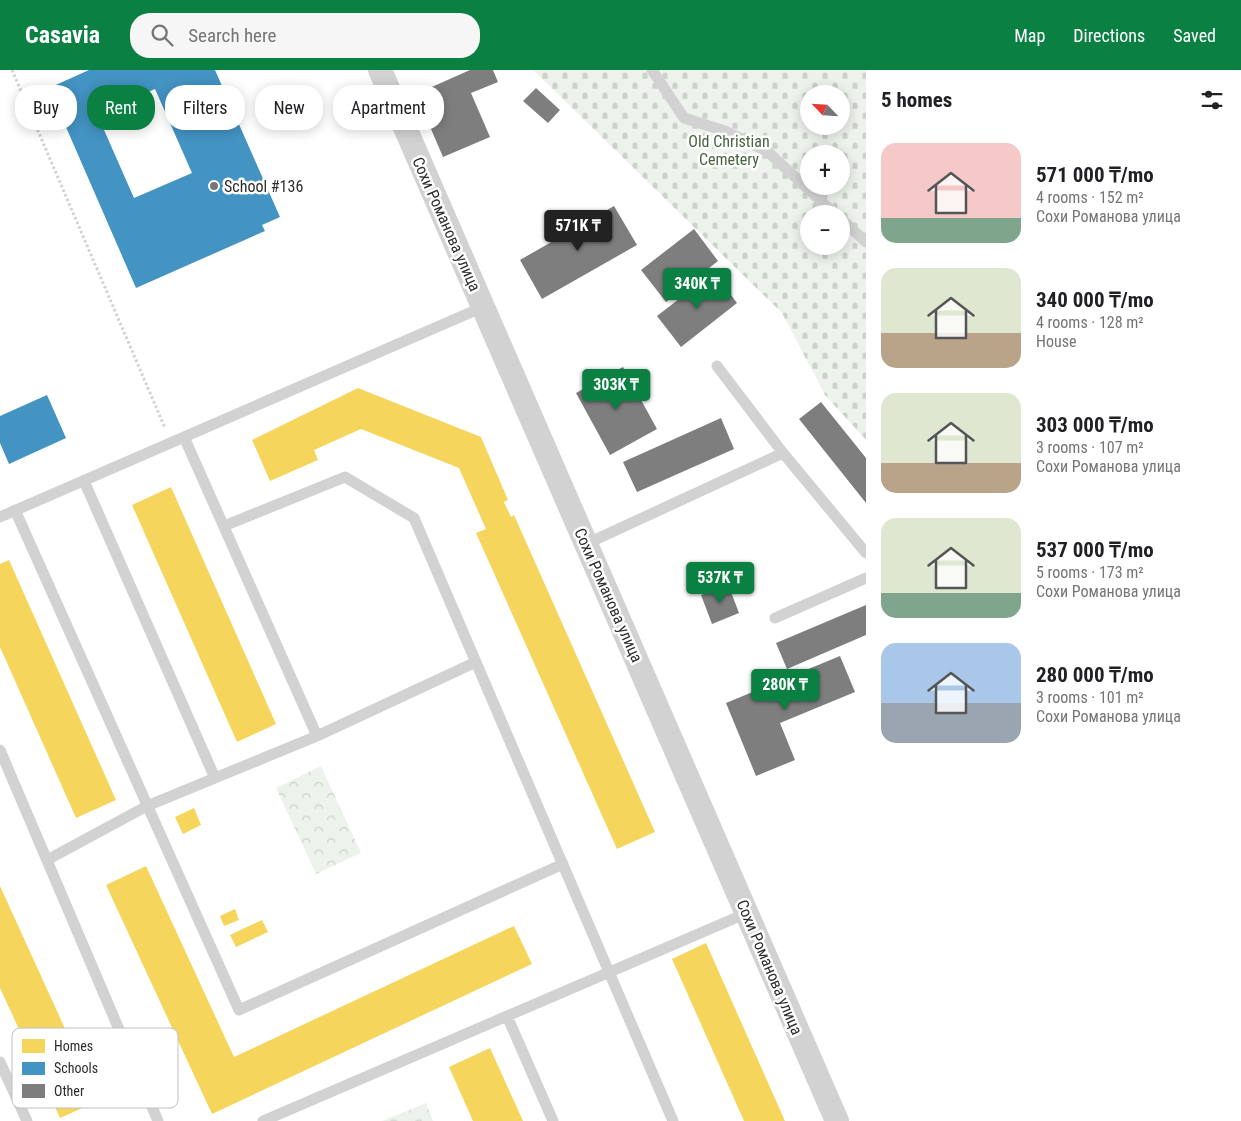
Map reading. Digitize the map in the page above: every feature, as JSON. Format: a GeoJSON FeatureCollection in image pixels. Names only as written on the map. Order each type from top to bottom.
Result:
{"type":"FeatureCollection","features":[{"type":"Feature","properties":{"kind":"street","name":"Сохи Романова улица"},"geometry":{"type":"LineString","coordinates":[[380,70],[837,1121]]}},
{"type":"Feature","properties":{"kind":"lane"},"geometry":{"type":"LineString","coordinates":[[652,70],[684,118],[725,131],[767,151],[825,205]]}},
{"type":"Feature","properties":{"kind":"lane"},"geometry":{"type":"LineString","coordinates":[[850,227],[866,242]]}},
{"type":"Feature","properties":{"kind":"lane"},"geometry":{"type":"LineString","coordinates":[[0,517],[483,307]]}},
{"type":"Feature","properties":{"kind":"lane"},"geometry":{"type":"LineString","coordinates":[[716,366],[783,453],[866,553]]}},
{"type":"Feature","properties":{"kind":"lane"},"geometry":{"type":"LineString","coordinates":[[184,437],[317,736]]}},
{"type":"Feature","properties":{"kind":"lane"},"geometry":{"type":"LineString","coordinates":[[586,544],[783,453]]}},
{"type":"Feature","properties":{"kind":"lane"},"geometry":{"type":"LineString","coordinates":[[224,526],[345,477],[414,518],[673,1121]]}},
{"type":"Feature","properties":{"kind":"lane"},"geometry":{"type":"LineString","coordinates":[[84,481],[215,778]]}},
{"type":"Feature","properties":{"kind":"lane"},"geometry":{"type":"LineString","coordinates":[[15,510],[239,1010],[563,864]]}},
{"type":"Feature","properties":{"kind":"lane"},"geometry":{"type":"LineString","coordinates":[[775,618],[866,578]]}},
{"type":"Feature","properties":{"kind":"lane"},"geometry":{"type":"LineString","coordinates":[[47,860],[147,806],[317,736],[476,662]]}},
{"type":"Feature","properties":{"kind":"lane"},"geometry":{"type":"LineString","coordinates":[[0,750],[118,1028]]}},
{"type":"Feature","properties":{"kind":"lane"},"geometry":{"type":"LineString","coordinates":[[263,1121],[288,1116],[507,1016],[747,913]]}},
{"type":"Feature","properties":{"kind":"lane"},"geometry":{"type":"LineString","coordinates":[[507,1016],[553,1121]]}},
{"type":"Feature","properties":{"kind":"lane"},"geometry":{"type":"LineString","coordinates":[[0,1062],[12,1088]]}},
{"type":"Feature","properties":{"kind":"lane"},"geometry":{"type":"LineString","coordinates":[[21,1108],[27,1121]]}},
{"type":"Feature","properties":{"kind":"lane"},"geometry":{"type":"LineString","coordinates":[[152,1108],[158,1121]]}},
{"type":"Feature","properties":{"kind":"path"},"geometry":{"type":"LineString","coordinates":[[12,70],[172,442]]}},
{"type":"Feature","properties":{"kind":"green space","name":"Old Christian Cemetery"},"geometry":{"type":"Polygon","coordinates":[[[533,70],[866,70],[866,440],[825,395],[782,313],[533,70]]]}},
{"type":"Feature","properties":{"kind":"green space"},"geometry":{"type":"Polygon","coordinates":[[[321,766],[361,853],[316,874],[276,788],[321,766]]]}},
{"type":"Feature","properties":{"kind":"green space"},"geometry":{"type":"Polygon","coordinates":[[[426,1103],[433,1121],[382,1121],[426,1103]]]}},
{"type":"Feature","properties":{"kind":"building: Homes"},"geometry":{"type":"Polygon","coordinates":[[[358,388],[481,437],[508,500],[504,502],[511,517],[514,515],[655,832],[617,849],[476,533],[486,529],[459,468],[361,429],[314,450],[318,460],[270,481],[252,440],[358,388]]]}},
{"type":"Feature","properties":{"kind":"building: Homes"},"geometry":{"type":"Polygon","coordinates":[[[171,487],[276,724],[237,742],[132,505],[171,487]]]}},
{"type":"Feature","properties":{"kind":"building: Homes"},"geometry":{"type":"Polygon","coordinates":[[[9,560],[116,800],[76,818],[0,647],[0,564],[9,560]]]}},
{"type":"Feature","properties":{"kind":"building: Homes"},"geometry":{"type":"Polygon","coordinates":[[[194,808],[201,825],[183,834],[175,817],[194,808]]]}},
{"type":"Feature","properties":{"kind":"building: Homes"},"geometry":{"type":"Polygon","coordinates":[[[146,866],[234,1057],[514,926],[532,964],[212,1114],[178,1041],[178,1028],[172,1028],[106,885],[146,866]]]}},
{"type":"Feature","properties":{"kind":"building: Homes"},"geometry":{"type":"Polygon","coordinates":[[[0,886],[65,1028],[18,1028],[0,988],[0,886]]]}},
{"type":"Feature","properties":{"kind":"building: Homes"},"geometry":{"type":"Polygon","coordinates":[[[235,909],[239,920],[224,926],[220,916],[235,909]]]}},
{"type":"Feature","properties":{"kind":"building: Homes"},"geometry":{"type":"Polygon","coordinates":[[[262,920],[268,932],[236,947],[230,935],[262,920]]]}},
{"type":"Feature","properties":{"kind":"building: Homes"},"geometry":{"type":"Polygon","coordinates":[[[706,943],[785,1121],[744,1121],[672,959],[706,943]]]}},
{"type":"Feature","properties":{"kind":"building: Homes"},"geometry":{"type":"Polygon","coordinates":[[[490,1048],[523,1121],[473,1121],[449,1067],[490,1048]]]}},
{"type":"Feature","properties":{"kind":"building: Homes"},"geometry":{"type":"Polygon","coordinates":[[[55,1108],[82,1108],[60,1118],[55,1108]]]}},
{"type":"Feature","properties":{"kind":"building: Schools","name":"School #136"},"geometry":{"type":"Polygon","coordinates":[[[89,70],[215,70],[222,85],[165,85],[165,112],[155,85],[87,85],[87,130],[104,130],[134,198],[192,173],[173,130],[242,130],[280,217],[262,225],[265,231],[136,288],[67,130],[77,130],[77,85],[56,85],[89,70]]]}},
{"type":"Feature","properties":{"kind":"building: Schools"},"geometry":{"type":"Polygon","coordinates":[[[47,395],[66,438],[9,464],[0,443],[0,416],[47,395]]]}},
{"type":"Feature","properties":{"kind":"building: Other"},"geometry":{"type":"Polygon","coordinates":[[[470,70],[493,70],[498,82],[471,93],[490,137],[443,157],[431,130],[444,130],[444,85],[436,85],[470,70]]]}},
{"type":"Feature","properties":{"kind":"building: Other"},"geometry":{"type":"Polygon","coordinates":[[[536,88],[560,110],[548,123],[523,101],[536,88]]]}},
{"type":"Feature","properties":{"kind":"building: Other"},"geometry":{"type":"Polygon","coordinates":[[[614,206],[637,245],[542,299],[520,260],[614,206]]]}},
{"type":"Feature","properties":{"kind":"building: Other"},"geometry":{"type":"Polygon","coordinates":[[[694,229],[718,261],[666,302],[641,270],[694,229]]]}},
{"type":"Feature","properties":{"kind":"building: Other"},"geometry":{"type":"Polygon","coordinates":[[[714,272],[737,303],[681,347],[657,316],[714,272]]]}},
{"type":"Feature","properties":{"kind":"building: Other"},"geometry":{"type":"Polygon","coordinates":[[[623,367],[657,429],[610,455],[576,393],[623,367]]]}},
{"type":"Feature","properties":{"kind":"building: Other"},"geometry":{"type":"Polygon","coordinates":[[[821,402],[866,458],[866,503],[799,419],[821,402]]]}},
{"type":"Feature","properties":{"kind":"building: Other"},"geometry":{"type":"Polygon","coordinates":[[[721,418],[734,449],[637,492],[623,462],[721,418]]]}},
{"type":"Feature","properties":{"kind":"building: Other"},"geometry":{"type":"Polygon","coordinates":[[[728,584],[739,613],[712,624],[701,595],[728,584]]]}},
{"type":"Feature","properties":{"kind":"building: Other"},"geometry":{"type":"Polygon","coordinates":[[[866,605],[866,635],[787,669],[776,643],[866,605]]]}},
{"type":"Feature","properties":{"kind":"building: Other"},"geometry":{"type":"Polygon","coordinates":[[[840,656],[855,692],[780,723],[795,760],[756,776],[726,703],[840,656]]]}},
{"type":"Feature","properties":{"kind":"place","name":"School #136"},"geometry":{"type":"Point","coordinates":[214,186]}}]}
